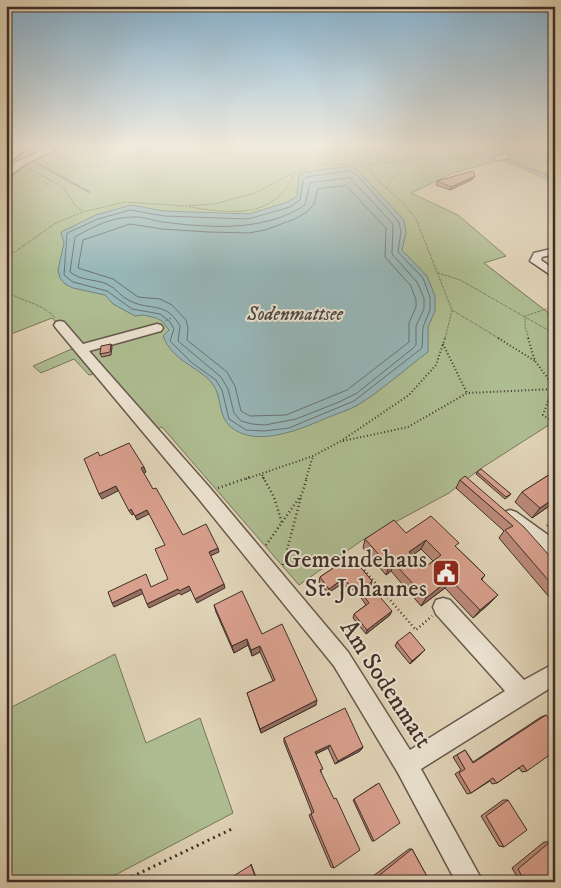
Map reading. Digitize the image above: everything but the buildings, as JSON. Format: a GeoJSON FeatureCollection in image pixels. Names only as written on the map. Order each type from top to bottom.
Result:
{"type":"FeatureCollection","features":[{"type":"Feature","properties":{"kind":"street"},"geometry":{"type":"LineString","coordinates":[[555,251],[538,255],[535,261],[555,275]]}},
{"type":"Feature","properties":{"kind":"street","name":"Am Sodenmatt"},"geometry":{"type":"LineString","coordinates":[[60,325],[204,493],[341,659],[406,765],[470,882]]}},
{"type":"Feature","properties":{"kind":"street"},"geometry":{"type":"LineString","coordinates":[[80,349],[160,325]]}},
{"type":"Feature","properties":{"kind":"street"},"geometry":{"type":"LineString","coordinates":[[499,507],[555,550]]}},
{"type":"Feature","properties":{"kind":"street"},"geometry":{"type":"LineString","coordinates":[[443,607],[522,694]]}},
{"type":"Feature","properties":{"kind":"street"},"geometry":{"type":"LineString","coordinates":[[406,765],[555,673]]}},
{"type":"Feature","properties":{"kind":"path"},"geometry":{"type":"LineString","coordinates":[[64,188],[74,204],[83,212]]}},
{"type":"Feature","properties":{"kind":"path"},"geometry":{"type":"LineString","coordinates":[[184,206],[215,204],[248,196],[263,188]]}},
{"type":"Feature","properties":{"kind":"path"},"geometry":{"type":"LineString","coordinates":[[6,258],[51,226],[99,207],[125,202],[226,211],[262,207],[271,204],[288,188]]}},
{"type":"Feature","properties":{"kind":"path"},"geometry":{"type":"LineString","coordinates":[[204,493],[262,475],[313,456],[341,441],[409,395],[436,365],[449,327],[452,310],[416,219],[401,201],[386,189]]}},
{"type":"Feature","properties":{"kind":"path"},"geometry":{"type":"LineString","coordinates":[[99,207],[102,210]]}},
{"type":"Feature","properties":{"kind":"path"},"geometry":{"type":"LineString","coordinates":[[438,273],[460,280],[555,334]]}},
{"type":"Feature","properties":{"kind":"path"},"geometry":{"type":"LineString","coordinates":[[6,291],[17,299],[41,305],[51,311]]}},
{"type":"Feature","properties":{"kind":"path"},"geometry":{"type":"LineString","coordinates":[[525,316],[555,306]]}},
{"type":"Feature","properties":{"kind":"path"},"geometry":{"type":"LineString","coordinates":[[452,310],[535,361],[550,380],[554,389],[542,415],[555,424]]}},
{"type":"Feature","properties":{"kind":"path"},"geometry":{"type":"LineString","coordinates":[[525,316],[524,326],[535,361]]}},
{"type":"Feature","properties":{"kind":"path"},"geometry":{"type":"LineString","coordinates":[[160,325],[171,318]]}},
{"type":"Feature","properties":{"kind":"path"},"geometry":{"type":"LineString","coordinates":[[443,344],[467,393]]}},
{"type":"Feature","properties":{"kind":"path"},"geometry":{"type":"LineString","coordinates":[[341,441],[408,427],[467,393],[554,389]]}},
{"type":"Feature","properties":{"kind":"path"},"geometry":{"type":"LineString","coordinates":[[278,582],[313,456]]}},
{"type":"Feature","properties":{"kind":"path"},"geometry":{"type":"LineString","coordinates":[[262,475],[274,497],[282,524]]}},
{"type":"Feature","properties":{"kind":"path"},"geometry":{"type":"LineString","coordinates":[[256,557],[282,524],[302,494]]}},
{"type":"Feature","properties":{"kind":"path"},"geometry":{"type":"LineString","coordinates":[[359,564],[416,630],[443,607]]}},
{"type":"Feature","properties":{"kind":"path"},"geometry":{"type":"LineString","coordinates":[[121,882],[234,828]]}},
{"type":"Feature","properties":{"kind":"green space"},"geometry":{"type":"Polygon","coordinates":[[[6,188],[421,188],[411,193],[458,215],[506,256],[484,263],[555,318],[555,421],[480,469],[449,493],[364,539],[299,585],[162,427],[146,434],[96,374],[89,375],[74,359],[41,373],[33,366],[74,348],[65,333],[52,318],[6,336],[6,188]]]}},
{"type":"Feature","properties":{"kind":"green space"},"geometry":{"type":"Polygon","coordinates":[[[115,654],[146,743],[200,718],[233,813],[102,882],[6,882],[6,710],[115,654]]]}},
{"type":"Feature","properties":{"kind":"water","name":"Sodenmattsee"},"geometry":{"type":"Polygon","coordinates":[[[298,188],[375,188],[404,220],[406,233],[402,250],[427,276],[435,296],[435,311],[428,327],[428,352],[358,405],[293,431],[267,436],[254,436],[242,433],[231,427],[224,417],[218,394],[212,383],[200,372],[179,358],[167,345],[163,336],[169,330],[162,321],[144,315],[135,316],[113,304],[105,295],[73,288],[65,284],[60,278],[58,270],[64,243],[61,232],[96,215],[131,205],[164,211],[249,214],[288,202],[297,196],[298,188]]]}},
{"type":"Feature","properties":{"kind":"waterway"},"geometry":{"type":"LineString","coordinates":[[83,188],[89,192]]}},
{"type":"Feature","properties":{"kind":"place","name":"Gemeindehaus St. Johannes"},"geometry":{"type":"Point","coordinates":[446,573]}}]}
